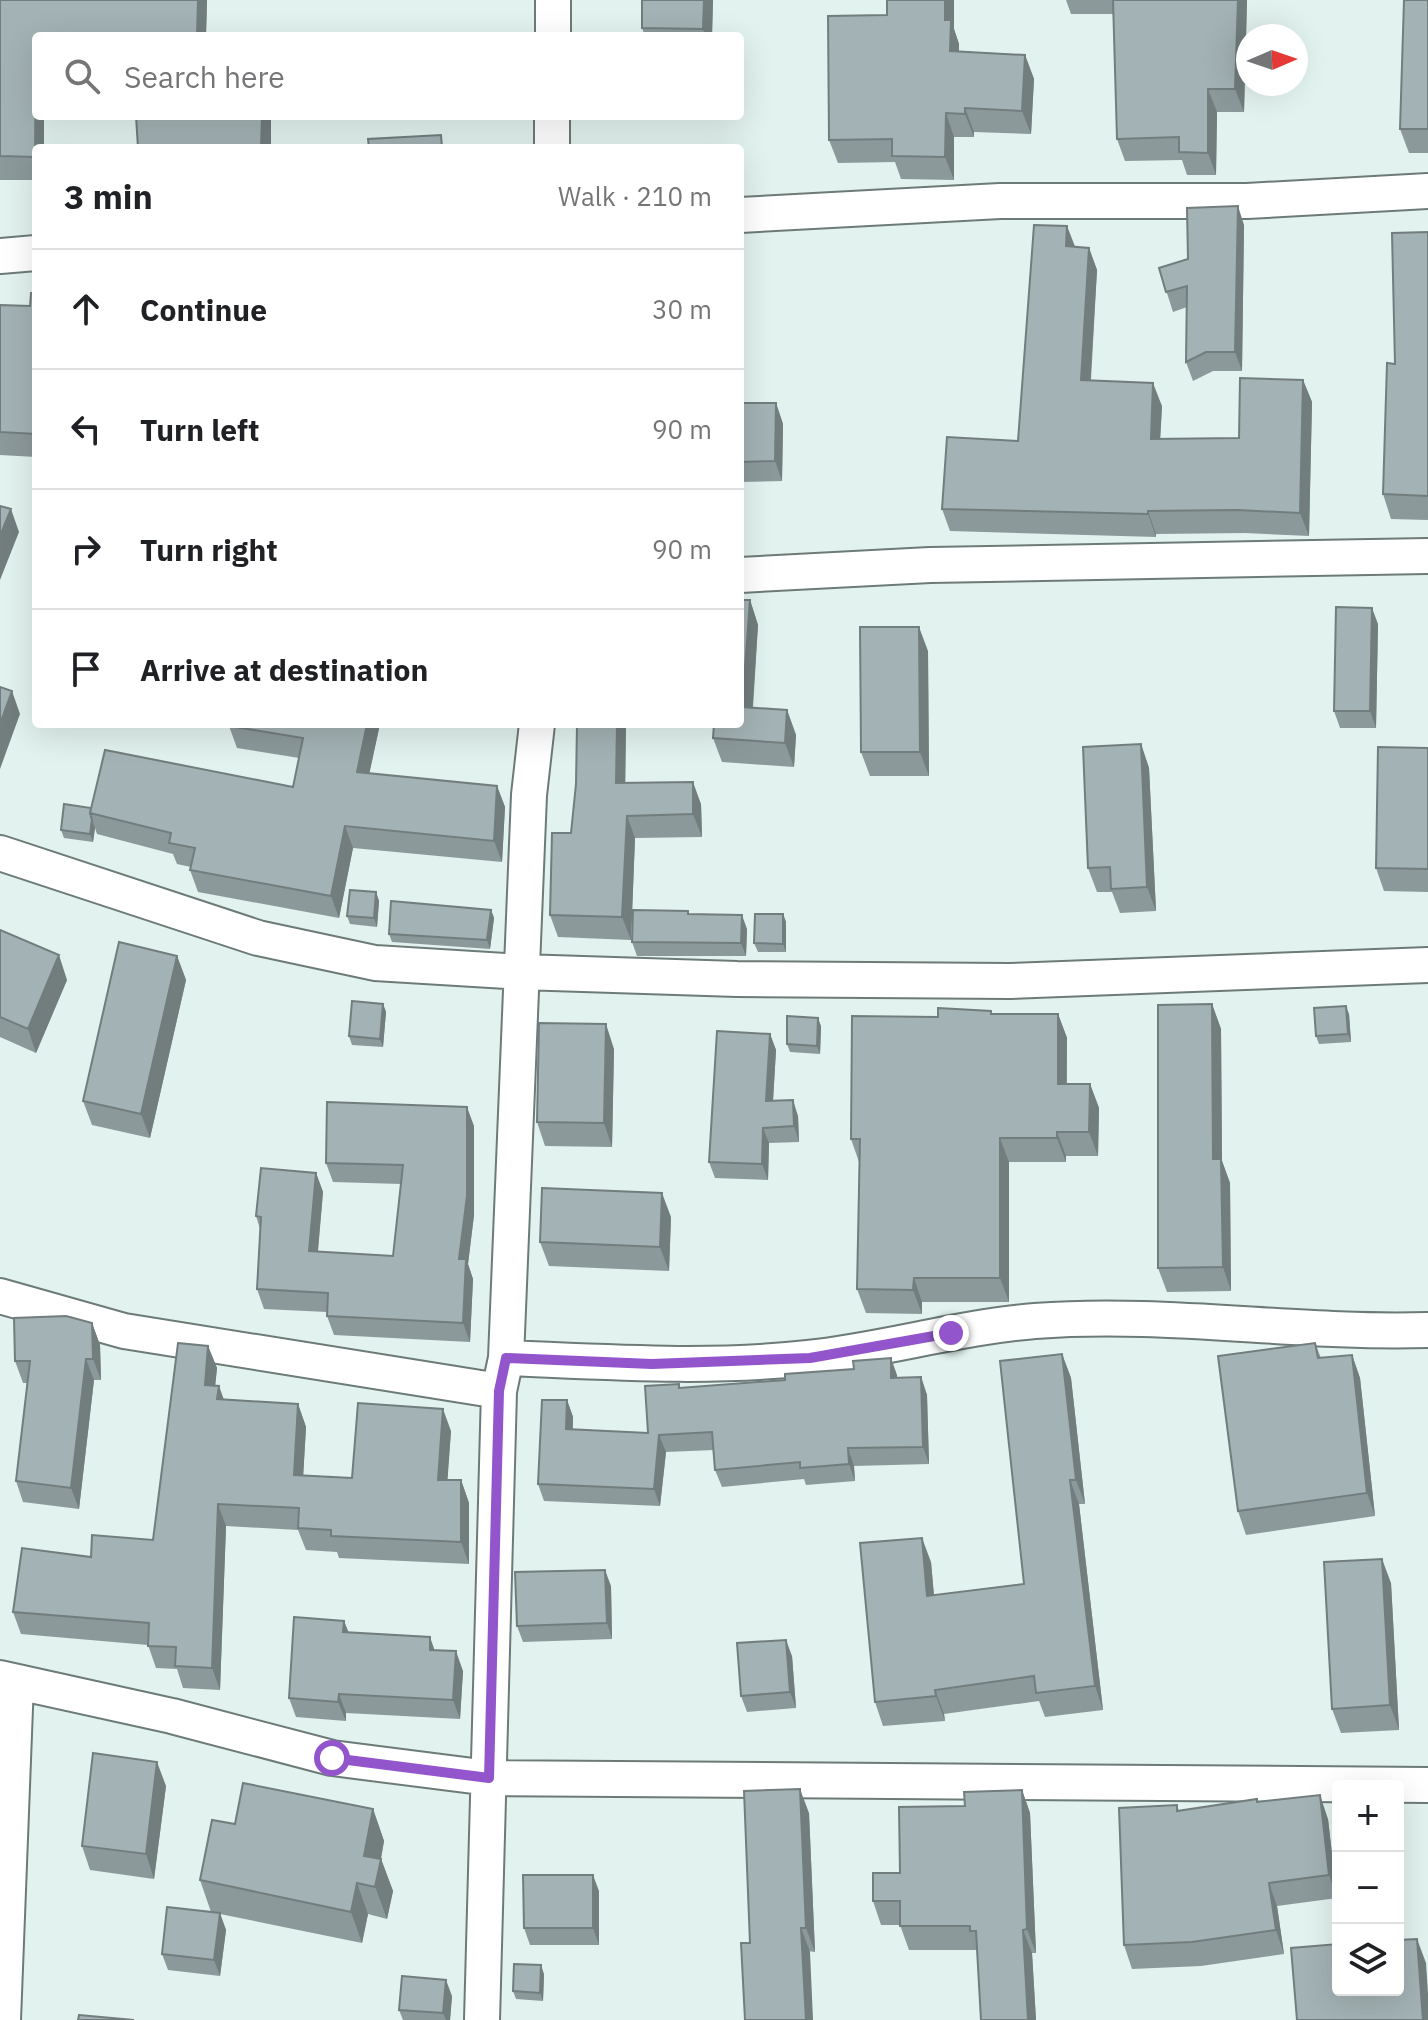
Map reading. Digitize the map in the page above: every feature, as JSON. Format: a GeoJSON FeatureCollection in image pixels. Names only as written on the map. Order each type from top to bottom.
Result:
{"type":"FeatureCollection","features":[{"type":"Feature","properties":{"kind":"street"},"geometry":{"type":"LineString","coordinates":[[553,0],[553,32]]}},
{"type":"Feature","properties":{"kind":"street"},"geometry":{"type":"LineString","coordinates":[[552,120],[552,144]]}},
{"type":"Feature","properties":{"kind":"street"},"geometry":{"type":"LineString","coordinates":[[744,215],[1000,201],[1247,201],[1428,191]]}},
{"type":"Feature","properties":{"kind":"street"},"geometry":{"type":"LineString","coordinates":[[0,256],[32,253]]}},
{"type":"Feature","properties":{"kind":"street"},"geometry":{"type":"LineString","coordinates":[[744,575],[930,565],[1428,556]]}},
{"type":"Feature","properties":{"kind":"street"},"geometry":{"type":"LineString","coordinates":[[482,2020],[503,1374],[529,795],[537,728]]}},
{"type":"Feature","properties":{"kind":"street"},"geometry":{"type":"LineString","coordinates":[[0,853],[258,938],[375,963],[521,972],[737,979],[1010,981],[1428,965]]}},
{"type":"Feature","properties":{"kind":"street"},"geometry":{"type":"LineString","coordinates":[[0,1296],[124,1331],[503,1374],[810,1358],[1035,1321],[1131,1319],[1369,1332],[1428,1330]]}},
{"type":"Feature","properties":{"kind":"street"},"geometry":{"type":"LineString","coordinates":[[3,2020],[8,1680],[172,1716],[332,1758],[489,1778],[1428,1785]]}},
{"type":"Feature","properties":{"kind":"building"},"geometry":{"type":"Polygon","coordinates":[[[0,0],[198,0],[197,32],[32,32],[32,120],[35,120],[32,157],[0,156],[0,0]]]}},
{"type":"Feature","properties":{"kind":"building"},"geometry":{"type":"Polygon","coordinates":[[[642,0],[704,0],[703,29],[642,28],[642,0]]]}},
{"type":"Feature","properties":{"kind":"building"},"geometry":{"type":"Polygon","coordinates":[[[887,0],[945,0],[945,20],[951,20],[950,51],[1025,55],[1022,111],[965,108],[965,114],[946,113],[945,157],[892,156],[892,139],[829,140],[828,16],[887,15],[887,0]]]}},
{"type":"Feature","properties":{"kind":"building"},"geometry":{"type":"Polygon","coordinates":[[[1113,0],[1238,0],[1235,89],[1208,89],[1208,153],[1179,152],[1179,137],[1117,139],[1113,0]]]}},
{"type":"Feature","properties":{"kind":"building"},"geometry":{"type":"Polygon","coordinates":[[[1404,0],[1428,0],[1428,129],[1400,129],[1404,0]]]}},
{"type":"Feature","properties":{"kind":"building"},"geometry":{"type":"Polygon","coordinates":[[[136,120],[262,120],[261,144],[138,144],[136,120]]]}},
{"type":"Feature","properties":{"kind":"building"},"geometry":{"type":"Polygon","coordinates":[[[441,135],[442,144],[369,144],[368,139],[441,135]]]}},
{"type":"Feature","properties":{"kind":"building"},"geometry":{"type":"Polygon","coordinates":[[[1238,206],[1235,352],[1206,352],[1186,362],[1187,286],[1166,292],[1159,268],[1188,259],[1187,208],[1238,206]]]}},
{"type":"Feature","properties":{"kind":"building"},"geometry":{"type":"Polygon","coordinates":[[[1034,225],[1067,226],[1066,246],[1089,248],[1081,380],[1153,383],[1151,439],[1239,438],[1240,378],[1303,380],[1300,513],[1237,510],[1148,511],[1148,514],[942,509],[947,437],[1018,441],[1034,225]]]}},
{"type":"Feature","properties":{"kind":"building"},"geometry":{"type":"Polygon","coordinates":[[[1428,232],[1428,496],[1383,494],[1387,363],[1395,364],[1392,233],[1428,232]]]}},
{"type":"Feature","properties":{"kind":"building"},"geometry":{"type":"Polygon","coordinates":[[[32,293],[32,434],[0,432],[0,305],[30,306],[32,293]]]}},
{"type":"Feature","properties":{"kind":"building"},"geometry":{"type":"Polygon","coordinates":[[[744,403],[776,403],[775,461],[744,462],[744,403]]]}},
{"type":"Feature","properties":{"kind":"building"},"geometry":{"type":"Polygon","coordinates":[[[0,506],[11,509],[0,536],[0,506]]]}},
{"type":"Feature","properties":{"kind":"building"},"geometry":{"type":"Polygon","coordinates":[[[744,600],[750,600],[744,680],[744,600]]]}},
{"type":"Feature","properties":{"kind":"building"},"geometry":{"type":"Polygon","coordinates":[[[1336,607],[1372,608],[1370,711],[1334,711],[1336,607]]]}},
{"type":"Feature","properties":{"kind":"building"},"geometry":{"type":"Polygon","coordinates":[[[860,627],[919,627],[920,752],[861,752],[860,627]]]}},
{"type":"Feature","properties":{"kind":"building"},"geometry":{"type":"Polygon","coordinates":[[[0,687],[12,691],[0,724],[0,687]]]}},
{"type":"Feature","properties":{"kind":"building"},"geometry":{"type":"Polygon","coordinates":[[[744,707],[787,710],[785,743],[713,738],[714,728],[744,728],[744,707]]]}},
{"type":"Feature","properties":{"kind":"building"},"geometry":{"type":"Polygon","coordinates":[[[241,728],[366,728],[357,772],[497,786],[494,841],[345,826],[331,896],[190,870],[195,848],[169,843],[171,833],[90,813],[105,750],[293,787],[303,738],[241,728]]]}},
{"type":"Feature","properties":{"kind":"building"},"geometry":{"type":"Polygon","coordinates":[[[577,728],[617,728],[616,783],[693,782],[693,814],[627,816],[622,917],[550,915],[552,833],[571,833],[577,728]]]}},
{"type":"Feature","properties":{"kind":"building"},"geometry":{"type":"Polygon","coordinates":[[[1141,744],[1147,887],[1111,889],[1110,867],[1088,868],[1083,747],[1141,744]]]}},
{"type":"Feature","properties":{"kind":"building"},"geometry":{"type":"Polygon","coordinates":[[[1378,747],[1428,748],[1428,869],[1376,868],[1378,747]]]}},
{"type":"Feature","properties":{"kind":"building"},"geometry":{"type":"Polygon","coordinates":[[[64,804],[91,808],[90,834],[61,830],[64,804]]]}},
{"type":"Feature","properties":{"kind":"building"},"geometry":{"type":"Polygon","coordinates":[[[350,890],[376,892],[374,918],[347,916],[350,890]]]}},
{"type":"Feature","properties":{"kind":"building"},"geometry":{"type":"Polygon","coordinates":[[[391,901],[491,910],[487,940],[389,934],[391,901]]]}},
{"type":"Feature","properties":{"kind":"building"},"geometry":{"type":"Polygon","coordinates":[[[633,910],[742,915],[741,943],[632,942],[633,910]]]}},
{"type":"Feature","properties":{"kind":"building"},"geometry":{"type":"Polygon","coordinates":[[[755,914],[783,914],[783,944],[754,943],[755,914]]]}},
{"type":"Feature","properties":{"kind":"building"},"geometry":{"type":"Polygon","coordinates":[[[0,930],[59,955],[28,1029],[0,1017],[0,930]]]}},
{"type":"Feature","properties":{"kind":"building"},"geometry":{"type":"Polygon","coordinates":[[[119,942],[177,956],[141,1114],[83,1101],[119,942]]]}},
{"type":"Feature","properties":{"kind":"building"},"geometry":{"type":"Polygon","coordinates":[[[352,1001],[383,1004],[380,1039],[349,1036],[352,1001]]]}},
{"type":"Feature","properties":{"kind":"building"},"geometry":{"type":"Polygon","coordinates":[[[1212,1004],[1213,1159],[1221,1159],[1223,1267],[1158,1268],[1158,1005],[1212,1004]]]}},
{"type":"Feature","properties":{"kind":"building"},"geometry":{"type":"Polygon","coordinates":[[[1346,1006],[1348,1034],[1316,1036],[1314,1008],[1346,1006]]]}},
{"type":"Feature","properties":{"kind":"building"},"geometry":{"type":"Polygon","coordinates":[[[938,1008],[991,1011],[991,1014],[1058,1014],[1058,1084],[1090,1084],[1089,1132],[1057,1132],[1057,1138],[1000,1138],[1000,1278],[914,1278],[913,1290],[857,1289],[860,1139],[851,1139],[852,1016],[938,1017],[938,1008]]]}},
{"type":"Feature","properties":{"kind":"building"},"geometry":{"type":"Polygon","coordinates":[[[787,1016],[818,1018],[817,1046],[787,1044],[787,1016]]]}},
{"type":"Feature","properties":{"kind":"building"},"geometry":{"type":"Polygon","coordinates":[[[539,1023],[606,1024],[604,1123],[537,1122],[539,1023]]]}},
{"type":"Feature","properties":{"kind":"building"},"geometry":{"type":"Polygon","coordinates":[[[717,1031],[770,1034],[766,1101],[793,1100],[794,1126],[763,1128],[762,1164],[709,1162],[717,1031]]]}},
{"type":"Feature","properties":{"kind":"building"},"geometry":{"type":"Polygon","coordinates":[[[327,1102],[467,1107],[467,1196],[459,1259],[466,1259],[463,1323],[327,1316],[328,1293],[257,1289],[261,1217],[256,1216],[261,1168],[316,1173],[309,1251],[393,1256],[403,1165],[326,1163],[327,1102]]]}},
{"type":"Feature","properties":{"kind":"building"},"geometry":{"type":"Polygon","coordinates":[[[542,1188],[662,1193],[660,1247],[540,1242],[542,1188]]]}},
{"type":"Feature","properties":{"kind":"building"},"geometry":{"type":"Polygon","coordinates":[[[66,1316],[92,1323],[93,1359],[86,1359],[71,1488],[16,1481],[30,1361],[15,1361],[14,1318],[66,1316]]]}},
{"type":"Feature","properties":{"kind":"building"},"geometry":{"type":"Polygon","coordinates":[[[178,1343],[208,1346],[205,1385],[219,1386],[217,1399],[298,1404],[294,1475],[352,1478],[358,1403],[443,1409],[438,1480],[461,1480],[461,1542],[331,1536],[331,1530],[298,1528],[299,1508],[218,1504],[212,1668],[175,1666],[176,1647],[148,1646],[149,1623],[13,1612],[22,1548],[91,1557],[92,1535],[153,1540],[178,1343]]]}},
{"type":"Feature","properties":{"kind":"building"},"geometry":{"type":"Polygon","coordinates":[[[1315,1343],[1318,1358],[1352,1355],[1367,1493],[1238,1511],[1218,1356],[1315,1343]]]}},
{"type":"Feature","properties":{"kind":"building"},"geometry":{"type":"Polygon","coordinates":[[[1062,1354],[1076,1480],[1070,1480],[1095,1686],[1036,1693],[1034,1676],[935,1690],[936,1696],[875,1702],[860,1543],[922,1538],[927,1596],[1024,1584],[1000,1361],[1062,1354]]]}},
{"type":"Feature","properties":{"kind":"building"},"geometry":{"type":"Polygon","coordinates":[[[891,1358],[891,1378],[921,1377],[923,1447],[848,1448],[849,1464],[800,1468],[800,1462],[715,1470],[712,1432],[659,1435],[654,1489],[538,1484],[542,1400],[567,1400],[566,1429],[648,1433],[645,1386],[679,1384],[679,1388],[785,1380],[785,1374],[854,1369],[853,1361],[891,1358]]]}},
{"type":"Feature","properties":{"kind":"building"},"geometry":{"type":"Polygon","coordinates":[[[1382,1559],[1390,1705],[1332,1709],[1324,1562],[1382,1559]]]}},
{"type":"Feature","properties":{"kind":"building"},"geometry":{"type":"Polygon","coordinates":[[[605,1570],[607,1623],[517,1626],[515,1572],[605,1570]]]}},
{"type":"Feature","properties":{"kind":"building"},"geometry":{"type":"Polygon","coordinates":[[[294,1617],[344,1621],[343,1632],[430,1637],[430,1650],[456,1651],[453,1700],[339,1694],[338,1702],[289,1698],[294,1617]]]}},
{"type":"Feature","properties":{"kind":"building"},"geometry":{"type":"Polygon","coordinates":[[[786,1640],[790,1692],[741,1696],[737,1643],[786,1640]]]}},
{"type":"Feature","properties":{"kind":"building"},"geometry":{"type":"Polygon","coordinates":[[[93,1753],[157,1762],[146,1854],[82,1846],[93,1753]]]}},
{"type":"Feature","properties":{"kind":"building"},"geometry":{"type":"Polygon","coordinates":[[[243,1783],[373,1809],[364,1856],[381,1859],[375,1887],[357,1883],[351,1912],[200,1880],[212,1820],[235,1824],[243,1783]]]}},
{"type":"Feature","properties":{"kind":"building"},"geometry":{"type":"Polygon","coordinates":[[[800,1789],[806,1928],[801,1928],[806,2020],[745,2020],[741,1943],[750,1943],[744,1791],[800,1789]]]}},
{"type":"Feature","properties":{"kind":"building"},"geometry":{"type":"Polygon","coordinates":[[[1022,1790],[1027,1929],[1023,1930],[1028,2020],[981,2020],[976,1931],[970,1931],[970,1926],[900,1926],[900,1901],[873,1901],[873,1873],[900,1873],[899,1807],[965,1806],[964,1792],[1022,1790]]]}},
{"type":"Feature","properties":{"kind":"building"},"geometry":{"type":"Polygon","coordinates":[[[1320,1795],[1329,1875],[1269,1883],[1276,1930],[1192,1942],[1124,1945],[1119,1808],[1177,1805],[1177,1811],[1257,1799],[1257,1802],[1320,1795]]]}},
{"type":"Feature","properties":{"kind":"building"},"geometry":{"type":"Polygon","coordinates":[[[523,1875],[593,1875],[593,1928],[524,1928],[523,1875]]]}},
{"type":"Feature","properties":{"kind":"building"},"geometry":{"type":"Polygon","coordinates":[[[167,1907],[220,1913],[214,1960],[162,1954],[167,1907]]]}},
{"type":"Feature","properties":{"kind":"building"},"geometry":{"type":"Polygon","coordinates":[[[1417,1939],[1423,2020],[1297,2020],[1291,1948],[1332,1945],[1332,1996],[1404,1996],[1404,1940],[1417,1939]]]}},
{"type":"Feature","properties":{"kind":"building"},"geometry":{"type":"Polygon","coordinates":[[[514,1964],[541,1965],[540,1993],[513,1991],[514,1964]]]}},
{"type":"Feature","properties":{"kind":"building"},"geometry":{"type":"Polygon","coordinates":[[[402,1976],[446,1980],[443,2013],[399,2010],[402,1976]]]}},
{"type":"Feature","properties":{"kind":"building"},"geometry":{"type":"Polygon","coordinates":[[[79,2015],[134,2020],[78,2020],[79,2015]]]}},
{"type":"Feature","properties":{"kind":"route"},"geometry":{"type":"LineString","coordinates":[[332,1758],[489,1778],[499,1391],[506,1358],[652,1364],[810,1358],[951,1333]]}}]}
